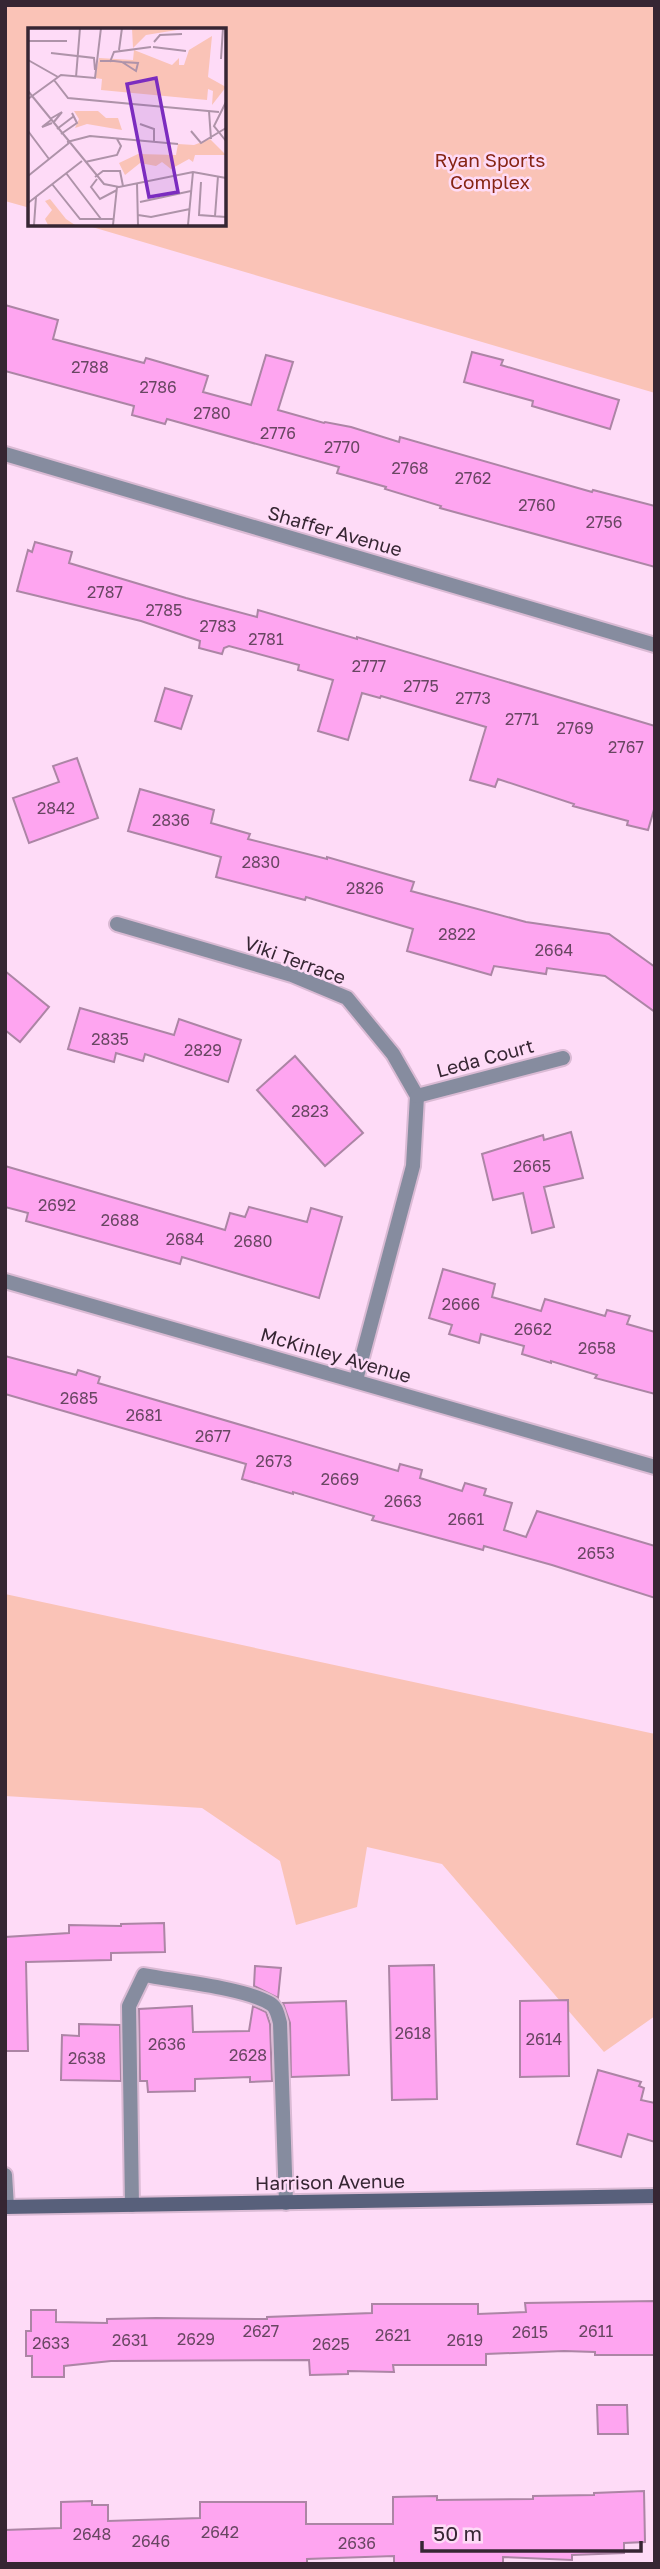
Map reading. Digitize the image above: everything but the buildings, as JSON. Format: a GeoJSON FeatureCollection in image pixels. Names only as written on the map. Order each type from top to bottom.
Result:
{"type":"FeatureCollection","features":[{"type":"Feature","properties":{"kind":"main road","name":"Harrison Avenue"},"geometry":{"type":"LineString","coordinates":[[6,2207],[655,2196]]}},
{"type":"Feature","properties":{"kind":"street","name":"Shaffer Avenue"},"geometry":{"type":"LineString","coordinates":[[5,454],[655,645]]}},
{"type":"Feature","properties":{"kind":"street","name":"Viki Terrace"},"geometry":{"type":"LineString","coordinates":[[117,924],[292,975],[346,999],[393,1054],[417,1096]]}},
{"type":"Feature","properties":{"kind":"street","name":"Leda Court"},"geometry":{"type":"LineString","coordinates":[[417,1096],[564,1058]]}},
{"type":"Feature","properties":{"kind":"street"},"geometry":{"type":"LineString","coordinates":[[356,1380],[413,1166],[417,1096]]}},
{"type":"Feature","properties":{"kind":"street","name":"McKinley Avenue"},"geometry":{"type":"LineString","coordinates":[[5,1281],[655,1467]]}},
{"type":"Feature","properties":{"kind":"street"},"geometry":{"type":"LineString","coordinates":[[132,2205],[129,2006],[144,1975],[251,1996],[272,2004],[277,2011],[280,2023],[286,2203]]}},
{"type":"Feature","properties":{"kind":"street"},"geometry":{"type":"LineString","coordinates":[[5,2175],[6,2207]]}},
{"type":"Feature","properties":{"kind":"green space","name":"Ryan Sports Complex"},"geometry":{"type":"Polygon","coordinates":[[[5,5],[655,5],[655,393],[89,226],[226,226],[226,28],[28,28],[28,207],[5,201],[5,5]]]}},
{"type":"Feature","properties":{"kind":"green space"},"geometry":{"type":"Polygon","coordinates":[[[5,1594],[655,1734],[655,2016],[604,2052],[442,1864],[367,1847],[357,1907],[296,1925],[280,1861],[202,1808],[5,1796],[5,1594]]]}}]}
